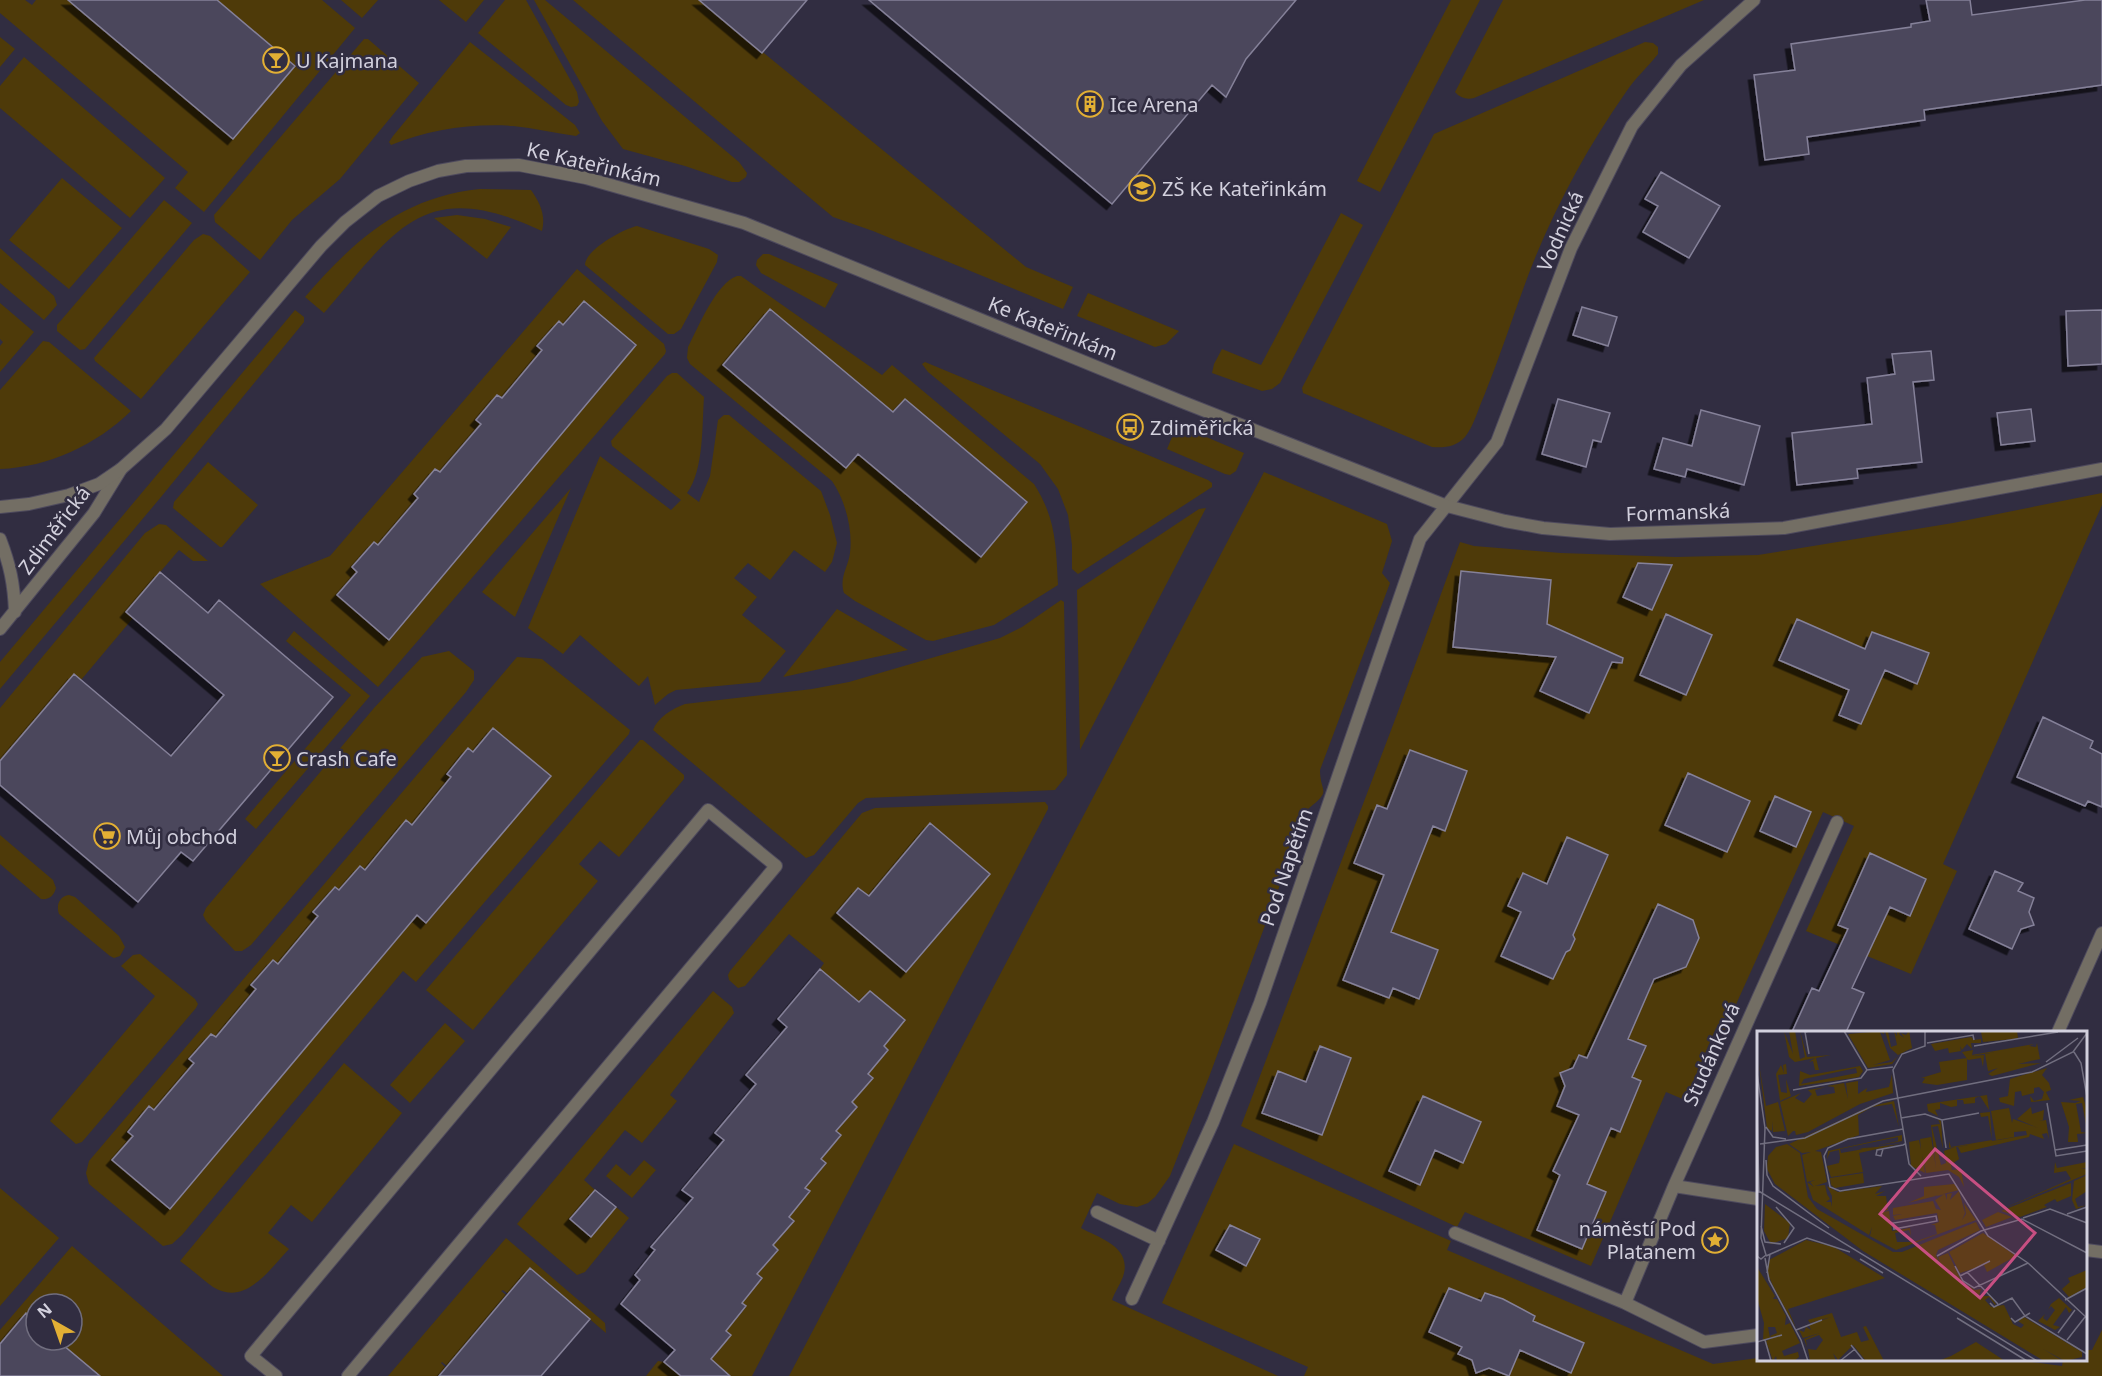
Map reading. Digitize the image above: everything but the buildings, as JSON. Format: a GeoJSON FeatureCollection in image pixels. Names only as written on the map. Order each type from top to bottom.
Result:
{"type":"FeatureCollection","features":[{"type":"Feature","properties":{"kind":"street","name":"Vodnická"},"geometry":{"type":"LineString","coordinates":[[1447,506],[1497,442],[1571,249],[1632,126],[1682,65],[1754,0]]}},
{"type":"Feature","properties":{"kind":"street","name":"Ke Kateřinkám"},"geometry":{"type":"LineString","coordinates":[[0,507],[29,504],[69,495],[99,483],[121,469],[166,429],[283,290],[345,222],[378,196],[409,181],[438,171],[466,166],[519,165],[586,178],[744,223],[1266,435]]}},
{"type":"Feature","properties":{"kind":"street","name":"Formanská"},"geometry":{"type":"LineString","coordinates":[[1266,435],[1447,506],[1543,528],[1610,534],[1784,528],[2102,469]]}},
{"type":"Feature","properties":{"kind":"street","name":"Zdiměřická"},"geometry":{"type":"LineString","coordinates":[[0,629],[94,513],[121,469]]}},
{"type":"Feature","properties":{"kind":"street","name":"Pod Napětím"},"geometry":{"type":"LineString","coordinates":[[1132,1299],[1213,1122],[1260,1003],[1420,539],[1447,506]]}},
{"type":"Feature","properties":{"kind":"street","name":"Zdiměřická"},"geometry":{"type":"LineString","coordinates":[[0,540],[10,565],[15,612]]}},
{"type":"Feature","properties":{"kind":"street"},"geometry":{"type":"LineString","coordinates":[[276,1376],[251,1356],[708,810],[776,866],[348,1376]]}},
{"type":"Feature","properties":{"kind":"street","name":"Studánková"},"geometry":{"type":"LineString","coordinates":[[1625,1303],[1674,1186],[1837,822]]}},
{"type":"Feature","properties":{"kind":"street"},"geometry":{"type":"LineString","coordinates":[[2058,1031],[2102,933]]}},
{"type":"Feature","properties":{"kind":"street"},"geometry":{"type":"LineString","coordinates":[[1674,1186],[1757,1199]]}},
{"type":"Feature","properties":{"kind":"street"},"geometry":{"type":"LineString","coordinates":[[1097,1212],[1159,1241]]}},
{"type":"Feature","properties":{"kind":"street"},"geometry":{"type":"LineString","coordinates":[[1455,1233],[1625,1303],[1704,1342],[1757,1335]]}},
{"type":"Feature","properties":{"kind":"street"},"geometry":{"type":"LineString","coordinates":[[2087,1250],[2102,1252]]}},
{"type":"Feature","properties":{"kind":"shaded area"},"geometry":{"type":"Polygon","coordinates":[[[0,0],[25,0],[32,5],[36,0],[68,0],[233,139],[295,66],[217,0],[322,0],[355,28],[204,212],[175,188],[188,172],[0,13],[0,0]]]}},
{"type":"Feature","properties":{"kind":"shaded area"},"geometry":{"type":"Polygon","coordinates":[[[341,0],[378,0],[362,18],[341,0]]]}},
{"type":"Feature","properties":{"kind":"shaded area"},"geometry":{"type":"Polygon","coordinates":[[[439,0],[484,0],[466,22],[439,0]]]}},
{"type":"Feature","properties":{"kind":"shaded area"},"geometry":{"type":"Polygon","coordinates":[[[505,0],[526,0],[577,92],[579,102],[577,106],[566,105],[478,33],[505,0]]]}},
{"type":"Feature","properties":{"kind":"shaded area"},"geometry":{"type":"Polygon","coordinates":[[[534,0],[545,0],[739,162],[747,173],[746,177],[739,182],[732,182],[623,149],[602,121],[534,0]]]}},
{"type":"Feature","properties":{"kind":"shaded area"},"geometry":{"type":"Polygon","coordinates":[[[573,0],[699,0],[1026,267],[1073,287],[1063,309],[873,231],[833,217],[573,0]]]}},
{"type":"Feature","properties":{"kind":"shaded area"},"geometry":{"type":"Polygon","coordinates":[[[1451,0],[1480,0],[1380,192],[1357,181],[1451,0]]]}},
{"type":"Feature","properties":{"kind":"shaded area"},"geometry":{"type":"Polygon","coordinates":[[[1503,0],[1704,0],[1474,98],[1461,97],[1455,92],[1503,0]]]}},
{"type":"Feature","properties":{"kind":"shaded area"},"geometry":{"type":"Polygon","coordinates":[[[0,37],[15,49],[0,67],[0,37]]]}},
{"type":"Feature","properties":{"kind":"shaded area"},"geometry":{"type":"Polygon","coordinates":[[[364,39],[368,39],[419,83],[340,179],[292,220],[260,260],[215,222],[214,215],[364,39]]]}},
{"type":"Feature","properties":{"kind":"shaded area"},"geometry":{"type":"Polygon","coordinates":[[[470,42],[575,125],[580,133],[576,136],[498,125],[466,127],[435,132],[391,145],[389,142],[393,136],[470,42]]]}},
{"type":"Feature","properties":{"kind":"shaded area"},"geometry":{"type":"Polygon","coordinates":[[[1645,42],[1653,43],[1658,47],[1658,54],[1633,82],[1612,113],[1562,200],[1540,245],[1490,380],[1465,437],[1450,446],[1432,447],[1303,393],[1302,388],[1434,134],[1645,42]]]}},
{"type":"Feature","properties":{"kind":"shaded area"},"geometry":{"type":"Polygon","coordinates":[[[24,57],[165,178],[130,218],[0,108],[0,86],[24,57]]]}},
{"type":"Feature","properties":{"kind":"shaded area"},"geometry":{"type":"Polygon","coordinates":[[[62,178],[122,228],[69,289],[9,240],[62,178]]]}},
{"type":"Feature","properties":{"kind":"shaded area"},"geometry":{"type":"Polygon","coordinates":[[[480,189],[531,190],[541,209],[542,231],[501,215],[468,209],[440,210],[415,220],[393,236],[324,313],[305,297],[323,276],[361,240],[403,212],[427,201],[480,189]]]}},
{"type":"Feature","properties":{"kind":"shaded area"},"geometry":{"type":"Polygon","coordinates":[[[164,200],[192,223],[85,349],[80,350],[57,331],[57,325],[164,200]]]}},
{"type":"Feature","properties":{"kind":"shaded area"},"geometry":{"type":"Polygon","coordinates":[[[1341,213],[1363,225],[1280,383],[1272,389],[1262,391],[1212,373],[1222,349],[1261,365],[1341,213]]]}},
{"type":"Feature","properties":{"kind":"shaded area"},"geometry":{"type":"Polygon","coordinates":[[[457,215],[485,219],[511,227],[487,259],[434,218],[457,215]]]}},
{"type":"Feature","properties":{"kind":"shaded area"},"geometry":{"type":"Polygon","coordinates":[[[637,226],[709,249],[718,255],[717,262],[681,329],[674,334],[668,334],[585,265],[591,253],[598,247],[623,231],[637,226]]]}},
{"type":"Feature","properties":{"kind":"shaded area"},"geometry":{"type":"Polygon","coordinates":[[[203,234],[210,236],[250,272],[141,399],[94,358],[194,240],[203,234]]]}},
{"type":"Feature","properties":{"kind":"shaded area"},"geometry":{"type":"Polygon","coordinates":[[[0,248],[54,296],[57,305],[44,320],[0,283],[0,248]]]}},
{"type":"Feature","properties":{"kind":"shaded area"},"geometry":{"type":"Polygon","coordinates":[[[763,254],[769,254],[838,284],[825,308],[761,273],[756,265],[757,260],[763,254]]]}},
{"type":"Feature","properties":{"kind":"shaded area"},"geometry":{"type":"Polygon","coordinates":[[[577,269],[664,344],[665,354],[378,687],[260,584],[330,556],[577,269]],[[584,301],[563,325],[559,321],[537,346],[542,350],[502,398],[497,395],[476,419],[481,424],[440,472],[435,469],[414,494],[419,499],[337,595],[389,640],[635,345],[584,301]]]}},
{"type":"Feature","properties":{"kind":"shaded area"},"geometry":{"type":"Polygon","coordinates":[[[741,276],[882,375],[892,365],[1034,484],[1047,509],[1054,533],[1058,585],[994,625],[933,641],[926,640],[844,593],[843,577],[850,553],[850,534],[844,506],[832,481],[690,364],[687,358],[688,347],[702,318],[729,280],[741,276]],[[770,310],[723,365],[845,468],[858,454],[981,557],[1027,502],[941,429],[937,434],[929,419],[905,399],[893,412],[770,310]]]}},
{"type":"Feature","properties":{"kind":"shaded area"},"geometry":{"type":"Polygon","coordinates":[[[1088,293],[1179,331],[1166,344],[1155,347],[1077,316],[1088,293]]]}},
{"type":"Feature","properties":{"kind":"shaded area"},"geometry":{"type":"Polygon","coordinates":[[[0,303],[34,332],[0,372],[0,346],[3,342],[0,339],[0,303]]]}},
{"type":"Feature","properties":{"kind":"shaded area"},"geometry":{"type":"Polygon","coordinates":[[[295,310],[304,317],[304,322],[0,689],[0,662],[295,310]]]}},
{"type":"Feature","properties":{"kind":"shaded area"},"geometry":{"type":"Polygon","coordinates":[[[43,341],[49,342],[131,411],[103,434],[71,452],[36,464],[0,469],[0,390],[43,341]]]}},
{"type":"Feature","properties":{"kind":"shaded area"},"geometry":{"type":"Polygon","coordinates":[[[925,362],[1208,480],[1212,483],[1212,487],[1078,574],[1072,569],[1068,515],[1058,489],[1040,464],[928,372],[922,364],[925,362]]]}},
{"type":"Feature","properties":{"kind":"shaded area"},"geometry":{"type":"Polygon","coordinates":[[[672,373],[677,373],[704,397],[697,472],[687,493],[699,502],[710,476],[718,420],[724,415],[729,415],[821,491],[837,543],[832,562],[825,572],[794,550],[770,580],[748,563],[734,578],[757,597],[742,615],[786,651],[760,682],[676,690],[655,705],[648,676],[639,686],[580,635],[563,654],[528,628],[600,456],[671,510],[681,500],[612,446],[611,441],[672,373]]]}},
{"type":"Feature","properties":{"kind":"shaded area"},"geometry":{"type":"Polygon","coordinates":[[[1192,431],[1244,453],[1236,471],[1230,475],[1225,474],[1167,449],[1172,437],[1192,431]]]}},
{"type":"Feature","properties":{"kind":"shaded area"},"geometry":{"type":"Polygon","coordinates":[[[208,462],[258,505],[222,547],[173,508],[174,502],[208,462]]]}},
{"type":"Feature","properties":{"kind":"shaded area"},"geometry":{"type":"Polygon","coordinates":[[[1264,472],[1387,524],[1392,541],[1382,573],[1390,583],[1320,770],[1323,794],[1308,809],[1170,1176],[1155,1197],[1148,1203],[1137,1207],[1120,1204],[1097,1193],[1081,1228],[1111,1244],[1122,1256],[1125,1264],[1124,1273],[1112,1300],[1278,1376],[789,1376],[1264,472]]]}},
{"type":"Feature","properties":{"kind":"shaded area"},"geometry":{"type":"Polygon","coordinates":[[[571,488],[515,617],[482,592],[571,488]]]}},
{"type":"Feature","properties":{"kind":"shaded area"},"geometry":{"type":"Polygon","coordinates":[[[2102,493],[2102,505],[1943,864],[1957,871],[1911,974],[1806,931],[1854,826],[1823,812],[1724,1031],[1716,1028],[1685,1100],[1666,1092],[1591,1266],[1465,1212],[1457,1227],[1241,1126],[1460,542],[1474,546],[1561,553],[1676,557],[1758,555],[1953,523],[2102,493]]]}},
{"type":"Feature","properties":{"kind":"shaded area"},"geometry":{"type":"Polygon","coordinates":[[[1206,508],[1080,750],[1077,590],[1199,509],[1206,508]]]}},
{"type":"Feature","properties":{"kind":"shaded area"},"geometry":{"type":"Polygon","coordinates":[[[159,524],[166,525],[208,561],[193,561],[179,550],[126,612],[133,618],[81,680],[74,674],[0,761],[0,708],[145,533],[159,524]]]}},
{"type":"Feature","properties":{"kind":"shaded area"},"geometry":{"type":"Polygon","coordinates":[[[1061,600],[1064,602],[1067,775],[1055,790],[866,798],[858,803],[814,855],[806,858],[653,730],[666,714],[685,704],[812,689],[849,682],[1000,638],[1022,627],[1061,600]]]}},
{"type":"Feature","properties":{"kind":"shaded area"},"geometry":{"type":"Polygon","coordinates":[[[837,609],[908,650],[783,677],[837,609]]]}},
{"type":"Feature","properties":{"kind":"shaded area"},"geometry":{"type":"Polygon","coordinates":[[[294,631],[370,696],[256,829],[245,819],[351,695],[286,641],[294,631]]]}},
{"type":"Feature","properties":{"kind":"shaded area"},"geometry":{"type":"Polygon","coordinates":[[[449,651],[474,671],[474,680],[466,692],[251,945],[242,951],[235,951],[206,921],[203,915],[206,908],[374,708],[422,657],[449,651]]]}},
{"type":"Feature","properties":{"kind":"shaded area"},"geometry":{"type":"Polygon","coordinates":[[[517,657],[542,659],[630,730],[629,734],[416,982],[403,971],[182,1235],[172,1244],[163,1246],[89,1184],[86,1173],[89,1161],[517,657]],[[493,728],[473,752],[468,748],[447,773],[451,777],[412,825],[406,821],[390,850],[339,890],[335,887],[313,912],[318,916],[278,964],[273,960],[252,985],[256,989],[216,1037],[211,1034],[189,1059],[194,1063],[154,1110],[149,1106],[128,1132],[133,1136],[112,1160],[170,1208],[417,915],[427,922],[551,776],[493,728]]]}},
{"type":"Feature","properties":{"kind":"shaded area"},"geometry":{"type":"Polygon","coordinates":[[[640,740],[643,740],[684,775],[684,779],[619,857],[600,841],[579,864],[598,881],[473,1030],[426,990],[640,740]]]}},
{"type":"Feature","properties":{"kind":"shaded area"},"geometry":{"type":"Polygon","coordinates":[[[1045,802],[1048,806],[752,1376],[705,1376],[711,1359],[731,1335],[726,1331],[746,1307],[742,1303],[762,1279],[757,1274],[778,1250],[773,1245],[793,1222],[789,1217],[810,1192],[805,1188],[826,1164],[821,1159],[841,1135],[836,1131],[857,1107],[852,1102],[872,1078],[868,1074],[888,1050],[884,1046],[905,1020],[870,991],[859,1002],[820,969],[824,963],[789,934],[745,986],[738,988],[729,980],[728,975],[862,813],[875,808],[1045,802]],[[930,824],[869,896],[858,888],[837,913],[906,972],[938,935],[930,824]]]}},
{"type":"Feature","properties":{"kind":"shaded area"},"geometry":{"type":"Polygon","coordinates":[[[0,835],[53,880],[56,888],[51,896],[41,899],[0,864],[0,835]]]}},
{"type":"Feature","properties":{"kind":"shaded area"},"geometry":{"type":"Polygon","coordinates":[[[69,895],[75,897],[119,936],[125,947],[120,956],[114,958],[110,956],[59,914],[59,902],[63,897],[69,895]]]}},
{"type":"Feature","properties":{"kind":"shaded area"},"geometry":{"type":"Polygon","coordinates":[[[140,954],[195,999],[198,1004],[82,1142],[76,1144],[50,1121],[155,996],[121,966],[133,955],[140,954]]]}},
{"type":"Feature","properties":{"kind":"shaded area"},"geometry":{"type":"Polygon","coordinates":[[[713,991],[732,1007],[734,1013],[670,1095],[677,1101],[642,1143],[625,1130],[584,1180],[595,1190],[571,1220],[591,1236],[616,1207],[629,1218],[585,1272],[577,1275],[517,1224],[713,991]]]}},
{"type":"Feature","properties":{"kind":"shaded area"},"geometry":{"type":"Polygon","coordinates":[[[445,1023],[465,1041],[410,1103],[390,1085],[445,1023]]]}},
{"type":"Feature","properties":{"kind":"shaded area"},"geometry":{"type":"Polygon","coordinates":[[[344,1063],[402,1113],[312,1222],[291,1205],[268,1233],[289,1249],[265,1275],[246,1289],[236,1292],[225,1292],[213,1287],[180,1261],[344,1063]]]}},
{"type":"Feature","properties":{"kind":"shaded area"},"geometry":{"type":"Polygon","coordinates":[[[1234,1144],[1451,1241],[1447,1250],[1713,1364],[1757,1358],[1757,1361],[2024,1361],[2062,1366],[2063,1361],[2087,1361],[2087,1350],[2092,1350],[2102,1330],[2102,1376],[1304,1376],[1308,1367],[1162,1303],[1234,1144]]]}},
{"type":"Feature","properties":{"kind":"shaded area"},"geometry":{"type":"Polygon","coordinates":[[[644,1160],[656,1170],[632,1198],[606,1176],[616,1164],[630,1176],[644,1160]]]}},
{"type":"Feature","properties":{"kind":"shaded area"},"geometry":{"type":"Polygon","coordinates":[[[0,1188],[59,1238],[0,1306],[0,1188]]]}},
{"type":"Feature","properties":{"kind":"shaded area"},"geometry":{"type":"Polygon","coordinates":[[[506,1238],[605,1323],[606,1333],[530,1268],[508,1294],[501,1291],[506,1295],[447,1366],[441,1363],[446,1368],[439,1376],[388,1376],[506,1238]]]}},
{"type":"Feature","properties":{"kind":"shaded area"},"geometry":{"type":"Polygon","coordinates":[[[72,1246],[223,1376],[100,1376],[71,1352],[84,1352],[84,1292],[33,1292],[72,1246]]]}},
{"type":"Feature","properties":{"kind":"shaded area"},"geometry":{"type":"Polygon","coordinates":[[[24,1302],[24,1316],[0,1344],[0,1330],[24,1302]]]}},
{"type":"Feature","properties":{"kind":"shaded area"},"geometry":{"type":"Polygon","coordinates":[[[658,1361],[664,1362],[681,1376],[646,1376],[658,1361]]]}},
{"type":"Feature","properties":{"kind":"place","name":"U Kajmana"},"geometry":{"type":"Point","coordinates":[276,60]}},
{"type":"Feature","properties":{"kind":"place","name":"Ice Arena"},"geometry":{"type":"Point","coordinates":[1090,104]}},
{"type":"Feature","properties":{"kind":"place","name":"ZŠ Ke Kateřinkám"},"geometry":{"type":"Point","coordinates":[1142,188]}},
{"type":"Feature","properties":{"kind":"place","name":"Zdiměřická"},"geometry":{"type":"Point","coordinates":[1130,427]}},
{"type":"Feature","properties":{"kind":"place","name":"Crash Cafe"},"geometry":{"type":"Point","coordinates":[277,758]}},
{"type":"Feature","properties":{"kind":"place","name":"Můj obchod"},"geometry":{"type":"Point","coordinates":[107,836]}},
{"type":"Feature","properties":{"kind":"place","name":"náměstí Pod Platanem"},"geometry":{"type":"Point","coordinates":[1715,1240]}}]}
